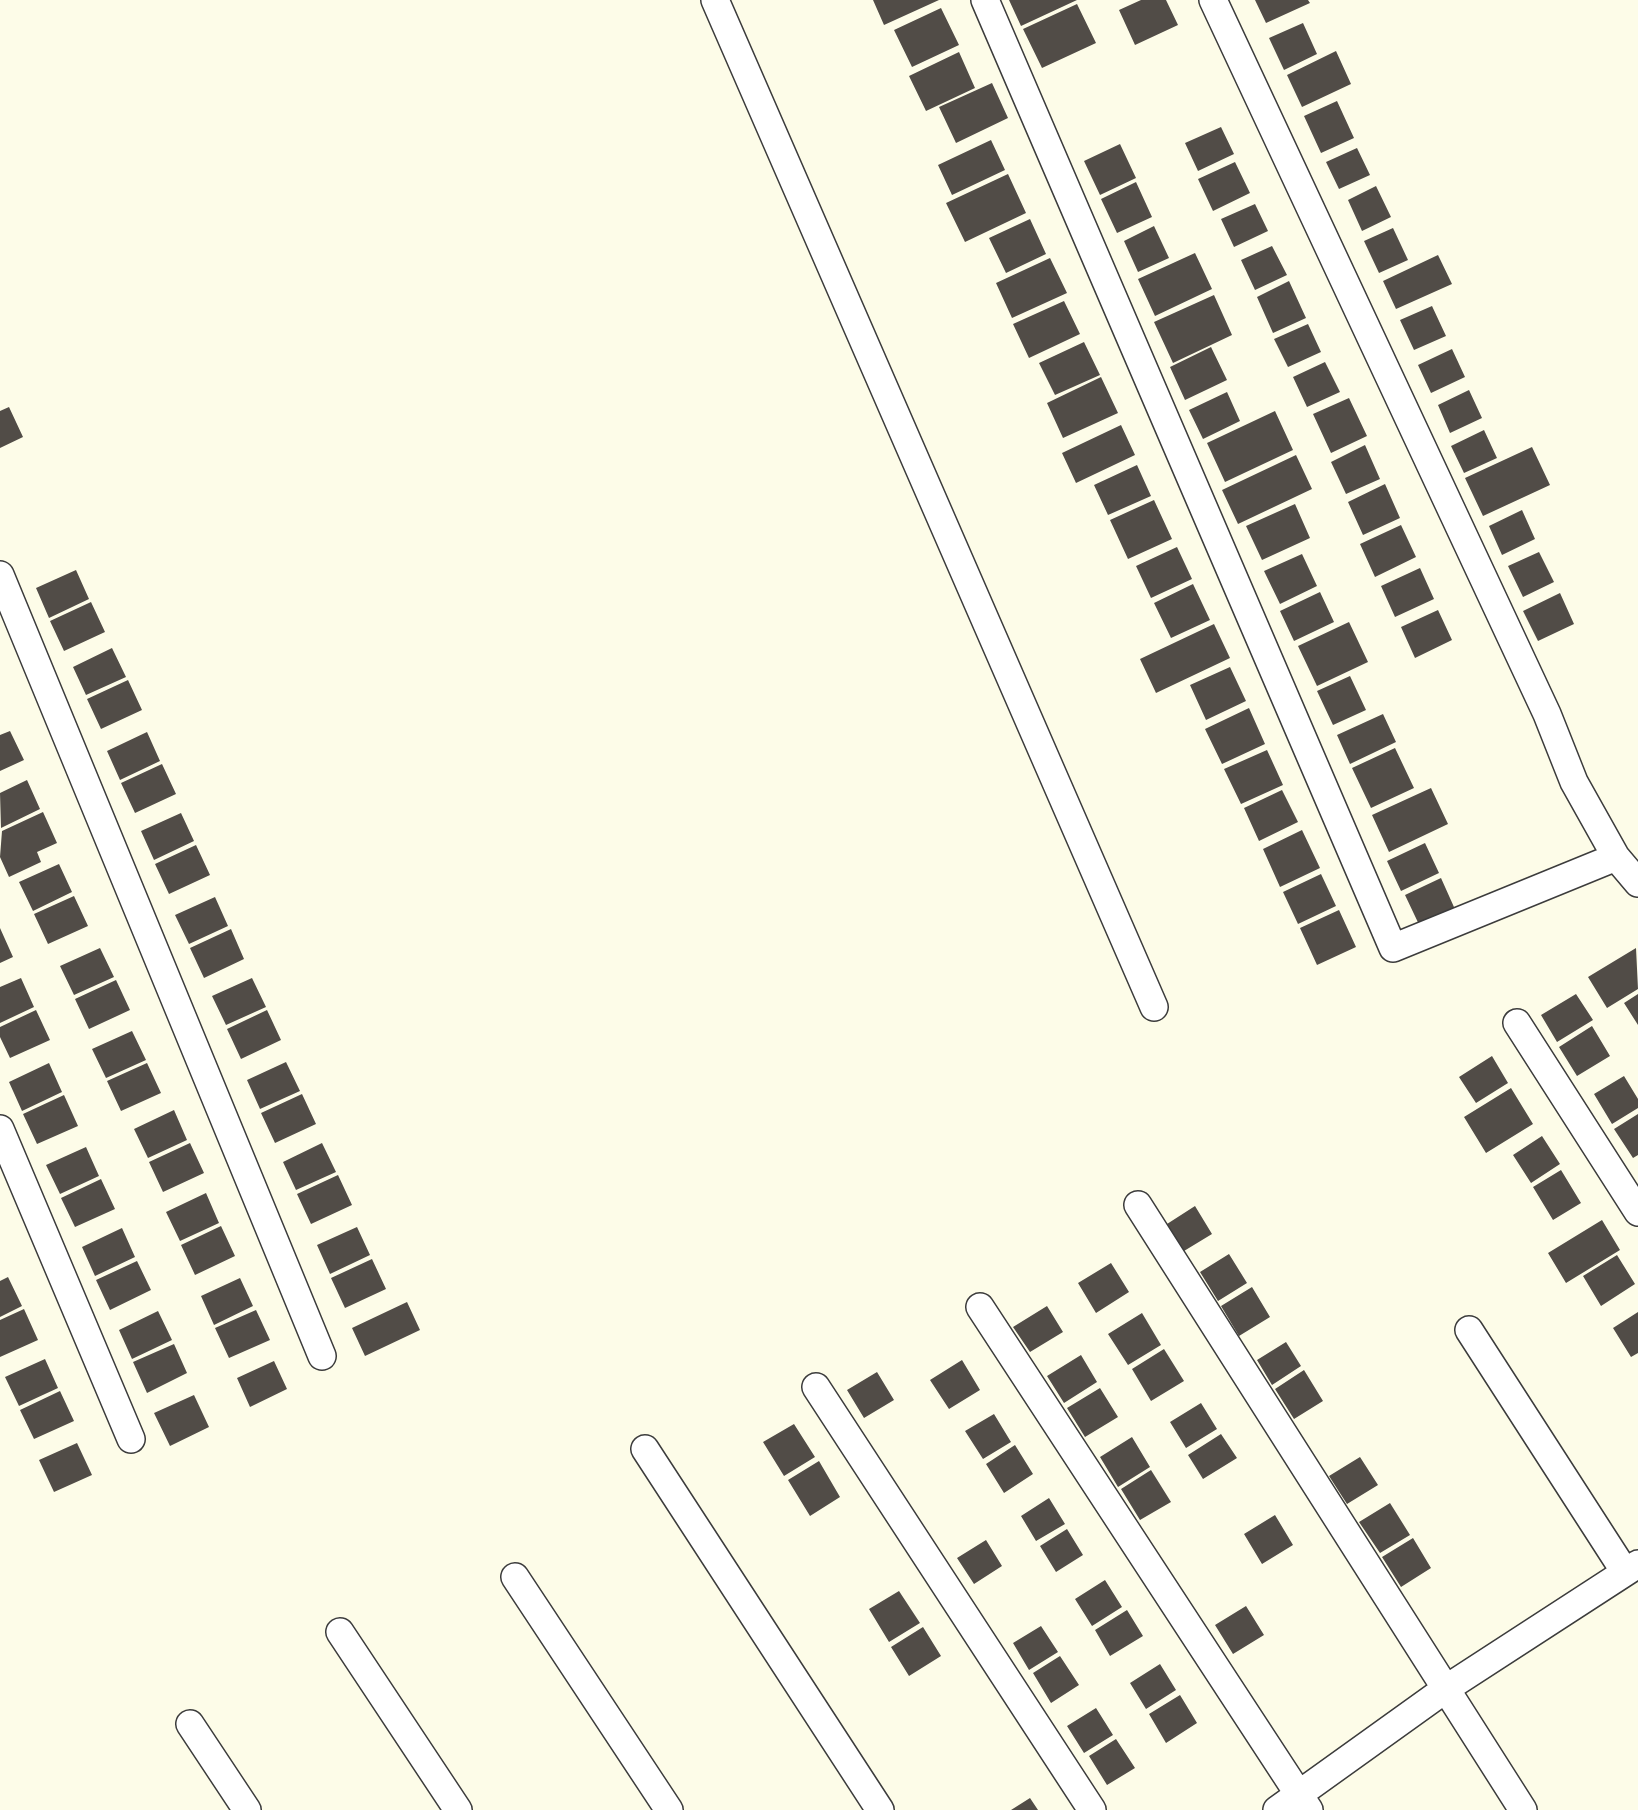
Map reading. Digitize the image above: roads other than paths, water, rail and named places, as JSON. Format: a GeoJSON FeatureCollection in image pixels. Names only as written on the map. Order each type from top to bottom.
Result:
{"type":"FeatureCollection","features":[{"type":"Feature","properties":{"kind":"street"},"geometry":{"type":"LineString","coordinates":[[715,0],[1154,1007]]}},
{"type":"Feature","properties":{"kind":"street"},"geometry":{"type":"LineString","coordinates":[[985,0],[1394,948],[1616,857]]}},
{"type":"Feature","properties":{"kind":"street"},"geometry":{"type":"LineString","coordinates":[[1213,0],[1548,714],[1574,782],[1616,857],[1638,883]]}},
{"type":"Feature","properties":{"kind":"street"},"geometry":{"type":"LineString","coordinates":[[0,575],[322,1356]]}},
{"type":"Feature","properties":{"kind":"street"},"geometry":{"type":"LineString","coordinates":[[1517,1023],[1638,1212]]}},
{"type":"Feature","properties":{"kind":"street"},"geometry":{"type":"LineString","coordinates":[[0,1129],[131,1439]]}},
{"type":"Feature","properties":{"kind":"street"},"geometry":{"type":"LineString","coordinates":[[1138,1205],[1523,1810]]}},
{"type":"Feature","properties":{"kind":"street"},"geometry":{"type":"LineString","coordinates":[[980,1307],[1304,1801]]}},
{"type":"Feature","properties":{"kind":"street"},"geometry":{"type":"LineString","coordinates":[[1277,1810],[1304,1801],[1447,1688],[1631,1568],[1469,1329]]}},
{"type":"Feature","properties":{"kind":"street"},"geometry":{"type":"LineString","coordinates":[[816,1387],[1092,1810]]}},
{"type":"Feature","properties":{"kind":"street"},"geometry":{"type":"LineString","coordinates":[[645,1449],[880,1810]]}},
{"type":"Feature","properties":{"kind":"street"},"geometry":{"type":"LineString","coordinates":[[515,1577],[669,1810]]}},
{"type":"Feature","properties":{"kind":"street"},"geometry":{"type":"LineString","coordinates":[[340,1632],[458,1810]]}},
{"type":"Feature","properties":{"kind":"street"},"geometry":{"type":"LineString","coordinates":[[190,1724],[247,1810]]}}]}
